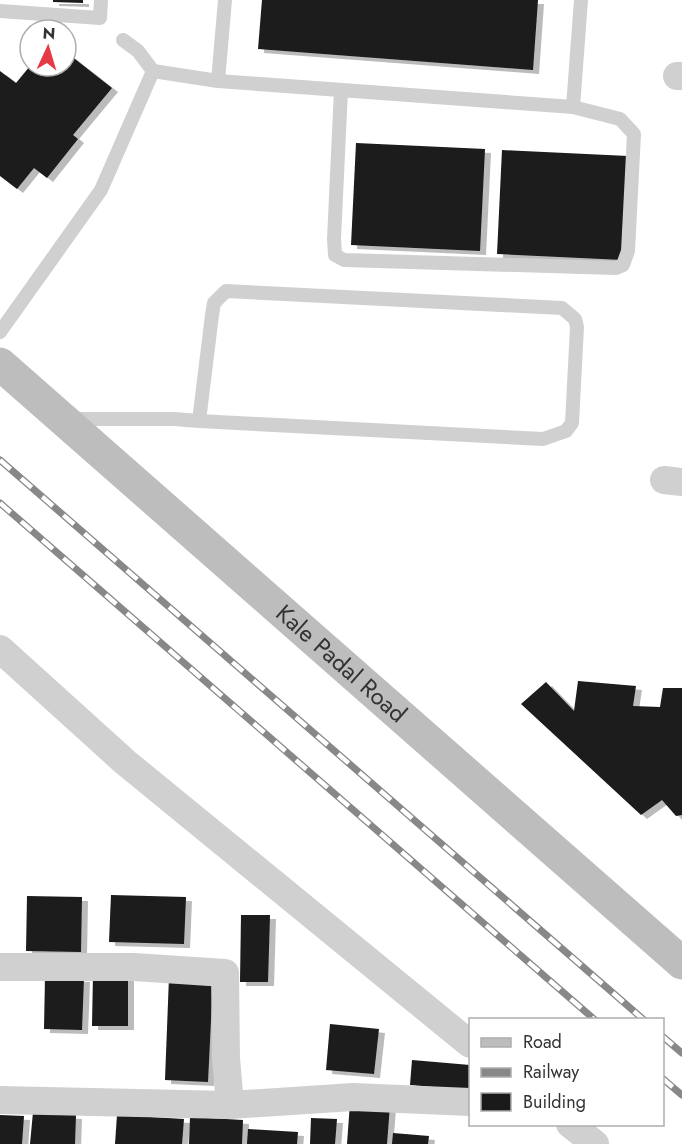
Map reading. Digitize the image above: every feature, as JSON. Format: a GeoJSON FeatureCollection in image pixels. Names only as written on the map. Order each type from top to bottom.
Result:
{"type":"FeatureCollection","features":[{"type":"Feature","properties":{"kind":"street","name":"Kale Padal Road"},"geometry":{"type":"LineString","coordinates":[[0,364],[682,963]]}},
{"type":"Feature","properties":{"kind":"street"},"geometry":{"type":"LineString","coordinates":[[0,649],[125,762],[469,1042]]}},
{"type":"Feature","properties":{"kind":"street"},"geometry":{"type":"LineString","coordinates":[[0,967],[178,969],[225,973],[226,1058],[230,1105]]}},
{"type":"Feature","properties":{"kind":"street"},"geometry":{"type":"LineString","coordinates":[[0,1100],[230,1105],[353,1097],[469,1102]]}},
{"type":"Feature","properties":{"kind":"street"},"geometry":{"type":"LineString","coordinates":[[571,1126],[595,1144]]}},
{"type":"Feature","properties":{"kind":"lane"},"geometry":{"type":"LineString","coordinates":[[0,11],[100,18],[101,0]]}},
{"type":"Feature","properties":{"kind":"lane"},"geometry":{"type":"LineString","coordinates":[[218,81],[225,0]]}},
{"type":"Feature","properties":{"kind":"lane"},"geometry":{"type":"LineString","coordinates":[[573,107],[581,0]]}},
{"type":"Feature","properties":{"kind":"lane"},"geometry":{"type":"LineString","coordinates":[[123,40],[138,51],[153,70],[218,81],[341,90],[573,107],[620,119],[634,134],[628,251],[623,265],[616,268],[344,260],[336,255],[334,239],[341,90]]}},
{"type":"Feature","properties":{"kind":"lane"},"geometry":{"type":"LineString","coordinates":[[0,332],[101,190],[153,70]]}},
{"type":"Feature","properties":{"kind":"lane"},"geometry":{"type":"LineString","coordinates":[[63,419],[174,419],[199,421],[543,439],[566,431],[572,423],[577,327],[575,319],[562,308],[226,291],[214,303],[199,421]]}},
{"type":"Feature","properties":{"kind":"building"},"geometry":{"type":"Polygon","coordinates":[[[53,0],[83,0],[83,3],[53,2],[53,0]]]}},
{"type":"Feature","properties":{"kind":"building"},"geometry":{"type":"Polygon","coordinates":[[[262,0],[538,0],[533,70],[258,49],[262,0]]]}},
{"type":"Feature","properties":{"kind":"building"},"geometry":{"type":"Polygon","coordinates":[[[78,61],[112,88],[73,135],[78,139],[47,178],[34,168],[17,189],[0,176],[0,71],[16,83],[20,78],[78,78],[78,61]]]}},
{"type":"Feature","properties":{"kind":"building"},"geometry":{"type":"Polygon","coordinates":[[[356,143],[485,149],[480,251],[351,245],[356,143]]]}},
{"type":"Feature","properties":{"kind":"building"},"geometry":{"type":"Polygon","coordinates":[[[502,150],[628,156],[623,260],[497,254],[502,150]]]}},
{"type":"Feature","properties":{"kind":"building"},"geometry":{"type":"Polygon","coordinates":[[[578,681],[636,686],[633,706],[660,707],[663,688],[682,688],[682,815],[676,816],[662,800],[641,815],[521,704],[546,682],[574,711],[578,681]]]}},
{"type":"Feature","properties":{"kind":"building"},"geometry":{"type":"Polygon","coordinates":[[[111,895],[186,897],[184,944],[109,942],[111,895]]]}},
{"type":"Feature","properties":{"kind":"building"},"geometry":{"type":"Polygon","coordinates":[[[27,896],[82,897],[81,952],[26,951],[27,896]]]}},
{"type":"Feature","properties":{"kind":"building"},"geometry":{"type":"Polygon","coordinates":[[[241,915],[270,915],[268,982],[240,982],[241,915]]]}},
{"type":"Feature","properties":{"kind":"building"},"geometry":{"type":"Polygon","coordinates":[[[93,974],[128,975],[128,1026],[92,1026],[93,974]]]}},
{"type":"Feature","properties":{"kind":"building"},"geometry":{"type":"Polygon","coordinates":[[[45,977],[84,978],[82,1030],[44,1029],[45,977]]]}},
{"type":"Feature","properties":{"kind":"building"},"geometry":{"type":"Polygon","coordinates":[[[169,977],[213,979],[208,1082],[165,1080],[169,977]]]}},
{"type":"Feature","properties":{"kind":"building"},"geometry":{"type":"Polygon","coordinates":[[[330,1024],[379,1029],[374,1074],[326,1070],[330,1024]]]}},
{"type":"Feature","properties":{"kind":"building"},"geometry":{"type":"Polygon","coordinates":[[[412,1060],[469,1065],[469,1090],[410,1085],[412,1060]]]}},
{"type":"Feature","properties":{"kind":"building"},"geometry":{"type":"Polygon","coordinates":[[[350,1103],[390,1105],[387,1144],[347,1144],[350,1103]]]}},
{"type":"Feature","properties":{"kind":"building"},"geometry":{"type":"Polygon","coordinates":[[[33,1112],[76,1115],[75,1144],[30,1144],[33,1112]]]}},
{"type":"Feature","properties":{"kind":"building"},"geometry":{"type":"Polygon","coordinates":[[[0,1115],[24,1116],[22,1144],[0,1144],[0,1115]]]}},
{"type":"Feature","properties":{"kind":"building"},"geometry":{"type":"Polygon","coordinates":[[[117,1115],[184,1119],[182,1144],[115,1144],[117,1115]]]}},
{"type":"Feature","properties":{"kind":"building"},"geometry":{"type":"Polygon","coordinates":[[[190,1117],[243,1120],[242,1144],[189,1144],[190,1117]]]}},
{"type":"Feature","properties":{"kind":"building"},"geometry":{"type":"Polygon","coordinates":[[[311,1118],[337,1119],[335,1144],[310,1144],[311,1118]]]}},
{"type":"Feature","properties":{"kind":"building"},"geometry":{"type":"Polygon","coordinates":[[[248,1129],[298,1132],[297,1144],[247,1144],[248,1129]]]}},
{"type":"Feature","properties":{"kind":"building"},"geometry":{"type":"Polygon","coordinates":[[[393,1133],[429,1136],[428,1144],[392,1144],[393,1133]]]}},
{"type":"Feature","properties":{"kind":"railway"},"geometry":{"type":"LineString","coordinates":[[0,460],[642,1018]]}},
{"type":"Feature","properties":{"kind":"railway"},"geometry":{"type":"LineString","coordinates":[[0,503],[593,1018]]}},
{"type":"Feature","properties":{"kind":"railway"},"geometry":{"type":"LineString","coordinates":[[664,1038],[682,1053]]}},
{"type":"Feature","properties":{"kind":"railway"},"geometry":{"type":"LineString","coordinates":[[664,1080],[682,1095]]}}]}
